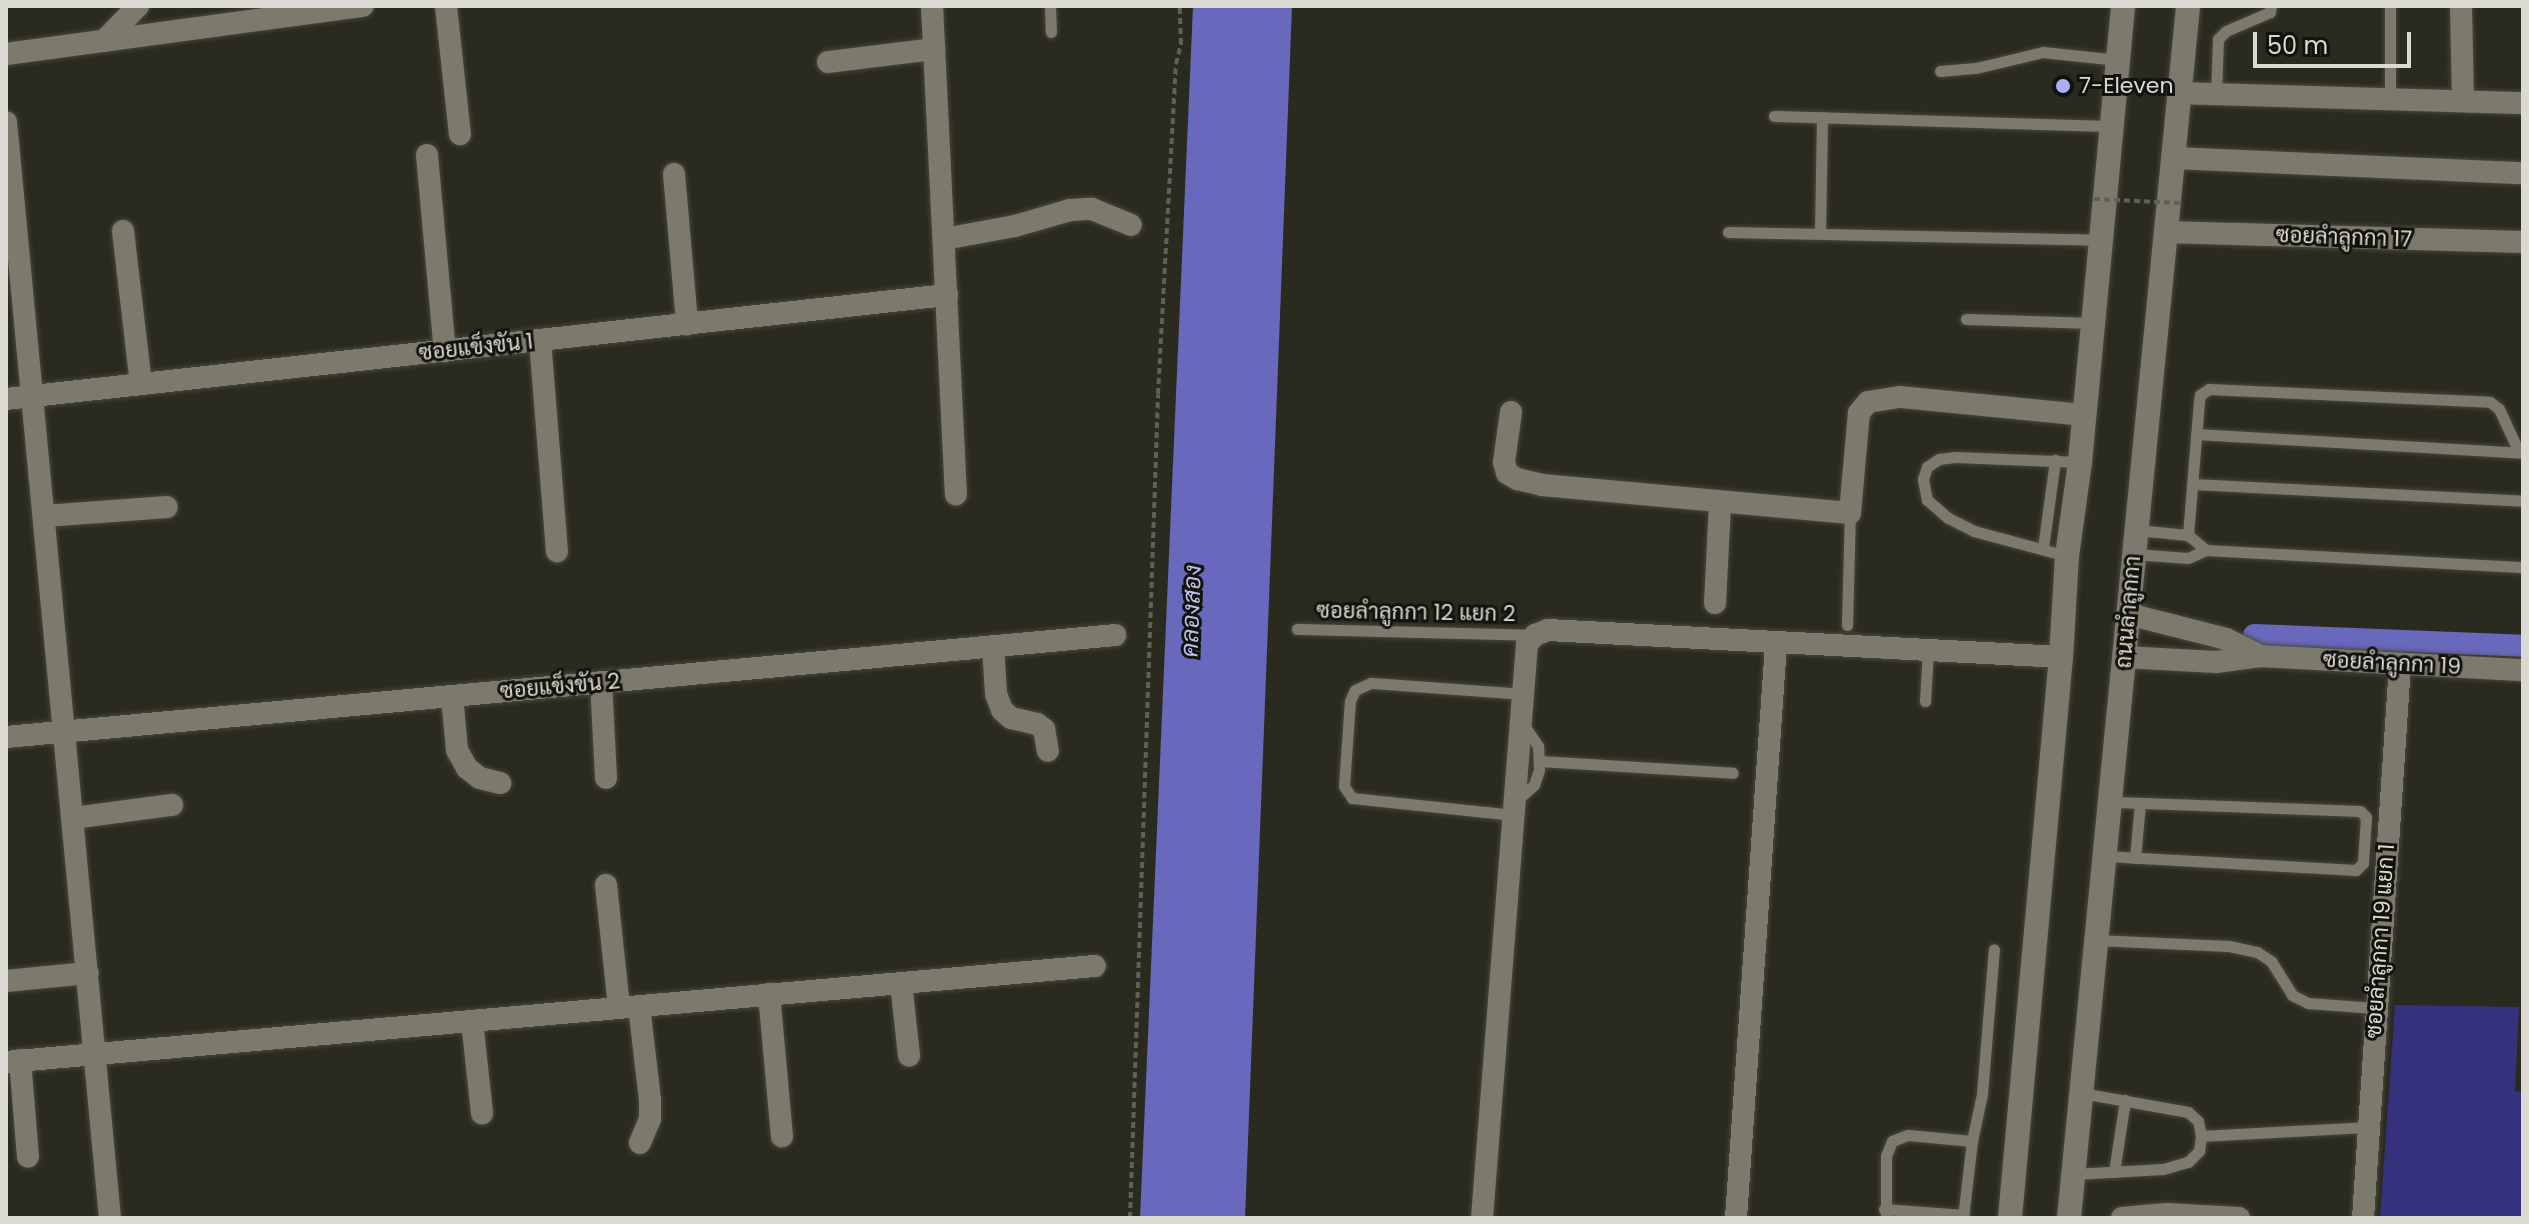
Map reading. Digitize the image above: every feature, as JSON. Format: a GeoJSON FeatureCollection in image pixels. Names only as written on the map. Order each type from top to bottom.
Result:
{"type":"FeatureCollection","features":[{"type":"Feature","properties":{"kind":"main road"},"geometry":{"type":"LineString","coordinates":[[2010,1218],[2061,657],[2067,556],[2080,462],[2123,6]]}},
{"type":"Feature","properties":{"kind":"main road","name":"ถนนลำลูกกา"},"geometry":{"type":"LineString","coordinates":[[2069,1218],[2188,6]]}},
{"type":"Feature","properties":{"kind":"street"},"geometry":{"type":"LineString","coordinates":[[104,41],[138,6]]}},
{"type":"Feature","properties":{"kind":"street"},"geometry":{"type":"LineString","coordinates":[[6,54],[363,6]]}},
{"type":"Feature","properties":{"kind":"street"},"geometry":{"type":"LineString","coordinates":[[446,6],[460,134]]}},
{"type":"Feature","properties":{"kind":"street"},"geometry":{"type":"LineString","coordinates":[[932,6],[956,494]]}},
{"type":"Feature","properties":{"kind":"street"},"geometry":{"type":"LineString","coordinates":[[2461,6],[2463,101]]}},
{"type":"Feature","properties":{"kind":"street"},"geometry":{"type":"LineString","coordinates":[[828,62],[934,49]]}},
{"type":"Feature","properties":{"kind":"street"},"geometry":{"type":"LineString","coordinates":[[2179,93],[2523,103]]}},
{"type":"Feature","properties":{"kind":"street"},"geometry":{"type":"LineString","coordinates":[[6,122],[110,1218]]}},
{"type":"Feature","properties":{"kind":"street"},"geometry":{"type":"LineString","coordinates":[[427,155],[445,351]]}},
{"type":"Feature","properties":{"kind":"street"},"geometry":{"type":"LineString","coordinates":[[2173,158],[2523,173]]}},
{"type":"Feature","properties":{"kind":"street"},"geometry":{"type":"LineString","coordinates":[[674,174],[687,324]]}},
{"type":"Feature","properties":{"kind":"street"},"geometry":{"type":"LineString","coordinates":[[944,239],[1015,226],[1070,210],[1092,209],[1131,225]]}},
{"type":"Feature","properties":{"kind":"street"},"geometry":{"type":"LineString","coordinates":[[123,231],[141,384]]}},
{"type":"Feature","properties":{"kind":"street","name":"ซอยลำลูกกา 17"},"geometry":{"type":"LineString","coordinates":[[2165,232],[2523,242]]}},
{"type":"Feature","properties":{"kind":"street","name":"ซอยแข็งขัน 1"},"geometry":{"type":"LineString","coordinates":[[6,399],[947,295]]}},
{"type":"Feature","properties":{"kind":"street"},"geometry":{"type":"LineString","coordinates":[[540,340],[557,551]]}},
{"type":"Feature","properties":{"kind":"street"},"geometry":{"type":"LineString","coordinates":[[1511,412],[1504,462],[1507,473],[1517,479],[1542,485],[1850,513],[1859,413],[1868,402],[1900,397],[2084,415]]}},
{"type":"Feature","properties":{"kind":"street"},"geometry":{"type":"LineString","coordinates":[[1715,603],[1720,503]]}},
{"type":"Feature","properties":{"kind":"street"},"geometry":{"type":"LineString","coordinates":[[45,516],[167,507]]}},
{"type":"Feature","properties":{"kind":"street"},"geometry":{"type":"LineString","coordinates":[[2128,614],[2226,639],[2261,656]]}},
{"type":"Feature","properties":{"kind":"street"},"geometry":{"type":"LineString","coordinates":[[1482,1218],[1527,644],[1535,635],[1548,630],[2061,657]]}},
{"type":"Feature","properties":{"kind":"street","name":"ซอยแข็งขัน 2"},"geometry":{"type":"LineString","coordinates":[[6,737],[1115,635]]}},
{"type":"Feature","properties":{"kind":"street"},"geometry":{"type":"LineString","coordinates":[[1736,1218],[1776,644]]}},
{"type":"Feature","properties":{"kind":"street"},"geometry":{"type":"LineString","coordinates":[[993,646],[996,694],[1002,710],[1011,718],[1037,724],[1044,729],[1048,751]]}},
{"type":"Feature","properties":{"kind":"street"},"geometry":{"type":"LineString","coordinates":[[2124,657],[2216,662],[2261,656]]}},
{"type":"Feature","properties":{"kind":"street","name":"ซอยลำลูกกา 19"},"geometry":{"type":"LineString","coordinates":[[2261,656],[2523,670]]}},
{"type":"Feature","properties":{"kind":"street","name":"ซอยลำลูกกา 19 แยก 1"},"geometry":{"type":"LineString","coordinates":[[2363,1218],[2400,665]]}},
{"type":"Feature","properties":{"kind":"street"},"geometry":{"type":"LineString","coordinates":[[601,682],[606,778]]}},
{"type":"Feature","properties":{"kind":"street"},"geometry":{"type":"LineString","coordinates":[[452,696],[457,750],[467,768],[480,778],[500,783]]}},
{"type":"Feature","properties":{"kind":"street"},"geometry":{"type":"LineString","coordinates":[[74,818],[172,805]]}},
{"type":"Feature","properties":{"kind":"street"},"geometry":{"type":"LineString","coordinates":[[606,885],[650,1100],[650,1119],[640,1143]]}},
{"type":"Feature","properties":{"kind":"street"},"geometry":{"type":"LineString","coordinates":[[28,1157],[13,1061],[1095,966]]}},
{"type":"Feature","properties":{"kind":"street"},"geometry":{"type":"LineString","coordinates":[[6,981],[88,973]]}},
{"type":"Feature","properties":{"kind":"street"},"geometry":{"type":"LineString","coordinates":[[901,983],[909,1056]]}},
{"type":"Feature","properties":{"kind":"street"},"geometry":{"type":"LineString","coordinates":[[769,994],[782,1136]]}},
{"type":"Feature","properties":{"kind":"street"},"geometry":{"type":"LineString","coordinates":[[472,1021],[482,1113]]}},
{"type":"Feature","properties":{"kind":"street"},"geometry":{"type":"LineString","coordinates":[[2122,1218],[2166,1214],[2239,1218]]}},
{"type":"Feature","properties":{"kind":"lane"},"geometry":{"type":"LineString","coordinates":[[1050,6],[1051,32]]}},
{"type":"Feature","properties":{"kind":"lane"},"geometry":{"type":"LineString","coordinates":[[2216,94],[2218,39],[2226,31],[2270,12],[2271,6]]}},
{"type":"Feature","properties":{"kind":"lane"},"geometry":{"type":"LineString","coordinates":[[2390,6],[2390,99]]}},
{"type":"Feature","properties":{"kind":"lane"},"geometry":{"type":"LineString","coordinates":[[1940,71],[1976,68],[2043,52],[2118,60]]}},
{"type":"Feature","properties":{"kind":"lane"},"geometry":{"type":"LineString","coordinates":[[1774,116],[2112,126]]}},
{"type":"Feature","properties":{"kind":"lane"},"geometry":{"type":"LineString","coordinates":[[1820,233],[1822,117]]}},
{"type":"Feature","properties":{"kind":"lane"},"geometry":{"type":"LineString","coordinates":[[1728,232],[2100,240]]}},
{"type":"Feature","properties":{"kind":"lane"},"geometry":{"type":"LineString","coordinates":[[1966,319],[2093,323]]}},
{"type":"Feature","properties":{"kind":"lane"},"geometry":{"type":"LineString","coordinates":[[2188,535],[2200,395],[2209,389],[2483,401],[2499,409],[2521,452]]}},
{"type":"Feature","properties":{"kind":"lane"},"geometry":{"type":"LineString","coordinates":[[2196,434],[2521,452]]}},
{"type":"Feature","properties":{"kind":"lane"},"geometry":{"type":"LineString","coordinates":[[2067,556],[1974,531],[1948,518],[1927,500],[1923,479],[1927,467],[1939,459],[2080,462]]}},
{"type":"Feature","properties":{"kind":"lane"},"geometry":{"type":"LineString","coordinates":[[2043,548],[2055,460]]}},
{"type":"Feature","properties":{"kind":"lane"},"geometry":{"type":"LineString","coordinates":[[2193,484],[2523,501]]}},
{"type":"Feature","properties":{"kind":"lane"},"geometry":{"type":"LineString","coordinates":[[1847,625],[1850,513]]}},
{"type":"Feature","properties":{"kind":"lane"},"geometry":{"type":"LineString","coordinates":[[2135,542],[2188,535],[2206,550]]}},
{"type":"Feature","properties":{"kind":"lane"},"geometry":{"type":"LineString","coordinates":[[2135,542],[2188,558],[2206,550],[2523,567]]}},
{"type":"Feature","properties":{"kind":"lane","name":"ซอยลําลูกกา 12 แยก 2"},"geometry":{"type":"LineString","coordinates":[[1297,629],[1535,635]]}},
{"type":"Feature","properties":{"kind":"lane"},"geometry":{"type":"LineString","coordinates":[[1925,701],[1928,651]]}},
{"type":"Feature","properties":{"kind":"lane"},"geometry":{"type":"LineString","coordinates":[[1521,721],[1538,746],[1539,761],[1534,785],[1514,808],[1369,803],[1352,798],[1344,786],[1350,701],[1355,690],[1371,683],[1523,694]]}},
{"type":"Feature","properties":{"kind":"lane"},"geometry":{"type":"LineString","coordinates":[[1539,761],[1733,773]]}},
{"type":"Feature","properties":{"kind":"lane"},"geometry":{"type":"LineString","coordinates":[[2105,856],[2356,870],[2363,863],[2366,817],[2360,811],[2110,802]]}},
{"type":"Feature","properties":{"kind":"lane"},"geometry":{"type":"LineString","coordinates":[[2135,858],[2140,803]]}},
{"type":"Feature","properties":{"kind":"lane"},"geometry":{"type":"LineString","coordinates":[[2096,940],[2229,946],[2257,952],[2271,961],[2292,995],[2308,1003],[2375,1008]]}},
{"type":"Feature","properties":{"kind":"lane"},"geometry":{"type":"LineString","coordinates":[[1972,1141],[1908,1135],[1892,1141],[1886,1156],[1885,1214],[1964,1216],[1972,1141],[1982,1094],[1994,949]]}},
{"type":"Feature","properties":{"kind":"lane"},"geometry":{"type":"LineString","coordinates":[[2074,1174],[2163,1169],[2188,1162],[2199,1151],[2201,1136],[2198,1121],[2188,1112],[2081,1093]]}},
{"type":"Feature","properties":{"kind":"lane"},"geometry":{"type":"LineString","coordinates":[[2114,1172],[2125,1100]]}},
{"type":"Feature","properties":{"kind":"lane"},"geometry":{"type":"LineString","coordinates":[[2201,1136],[2369,1127]]}},
{"type":"Feature","properties":{"kind":"path"},"geometry":{"type":"LineString","coordinates":[[1130,1218],[1158,394],[1176,64],[1181,44],[1180,6]]}},
{"type":"Feature","properties":{"kind":"path"},"geometry":{"type":"LineString","coordinates":[[2094,199],[2180,203]]}},
{"type":"Feature","properties":{"kind":"shaded area"},"geometry":{"type":"Polygon","coordinates":[[[2395,1005],[2519,1007],[2515,1091],[2523,1092],[2523,1218],[2380,1218],[2395,1005]]]}},
{"type":"Feature","properties":{"kind":"water","name":"คลองสอง"},"geometry":{"type":"Polygon","coordinates":[[[1193,6],[1292,6],[1245,1218],[1140,1218],[1193,6]]]}},
{"type":"Feature","properties":{"kind":"waterway"},"geometry":{"type":"LineString","coordinates":[[2254,635],[2523,646]]}},
{"type":"Feature","properties":{"kind":"place","name":"7-Eleven"},"geometry":{"type":"Point","coordinates":[2063,86]}}]}
